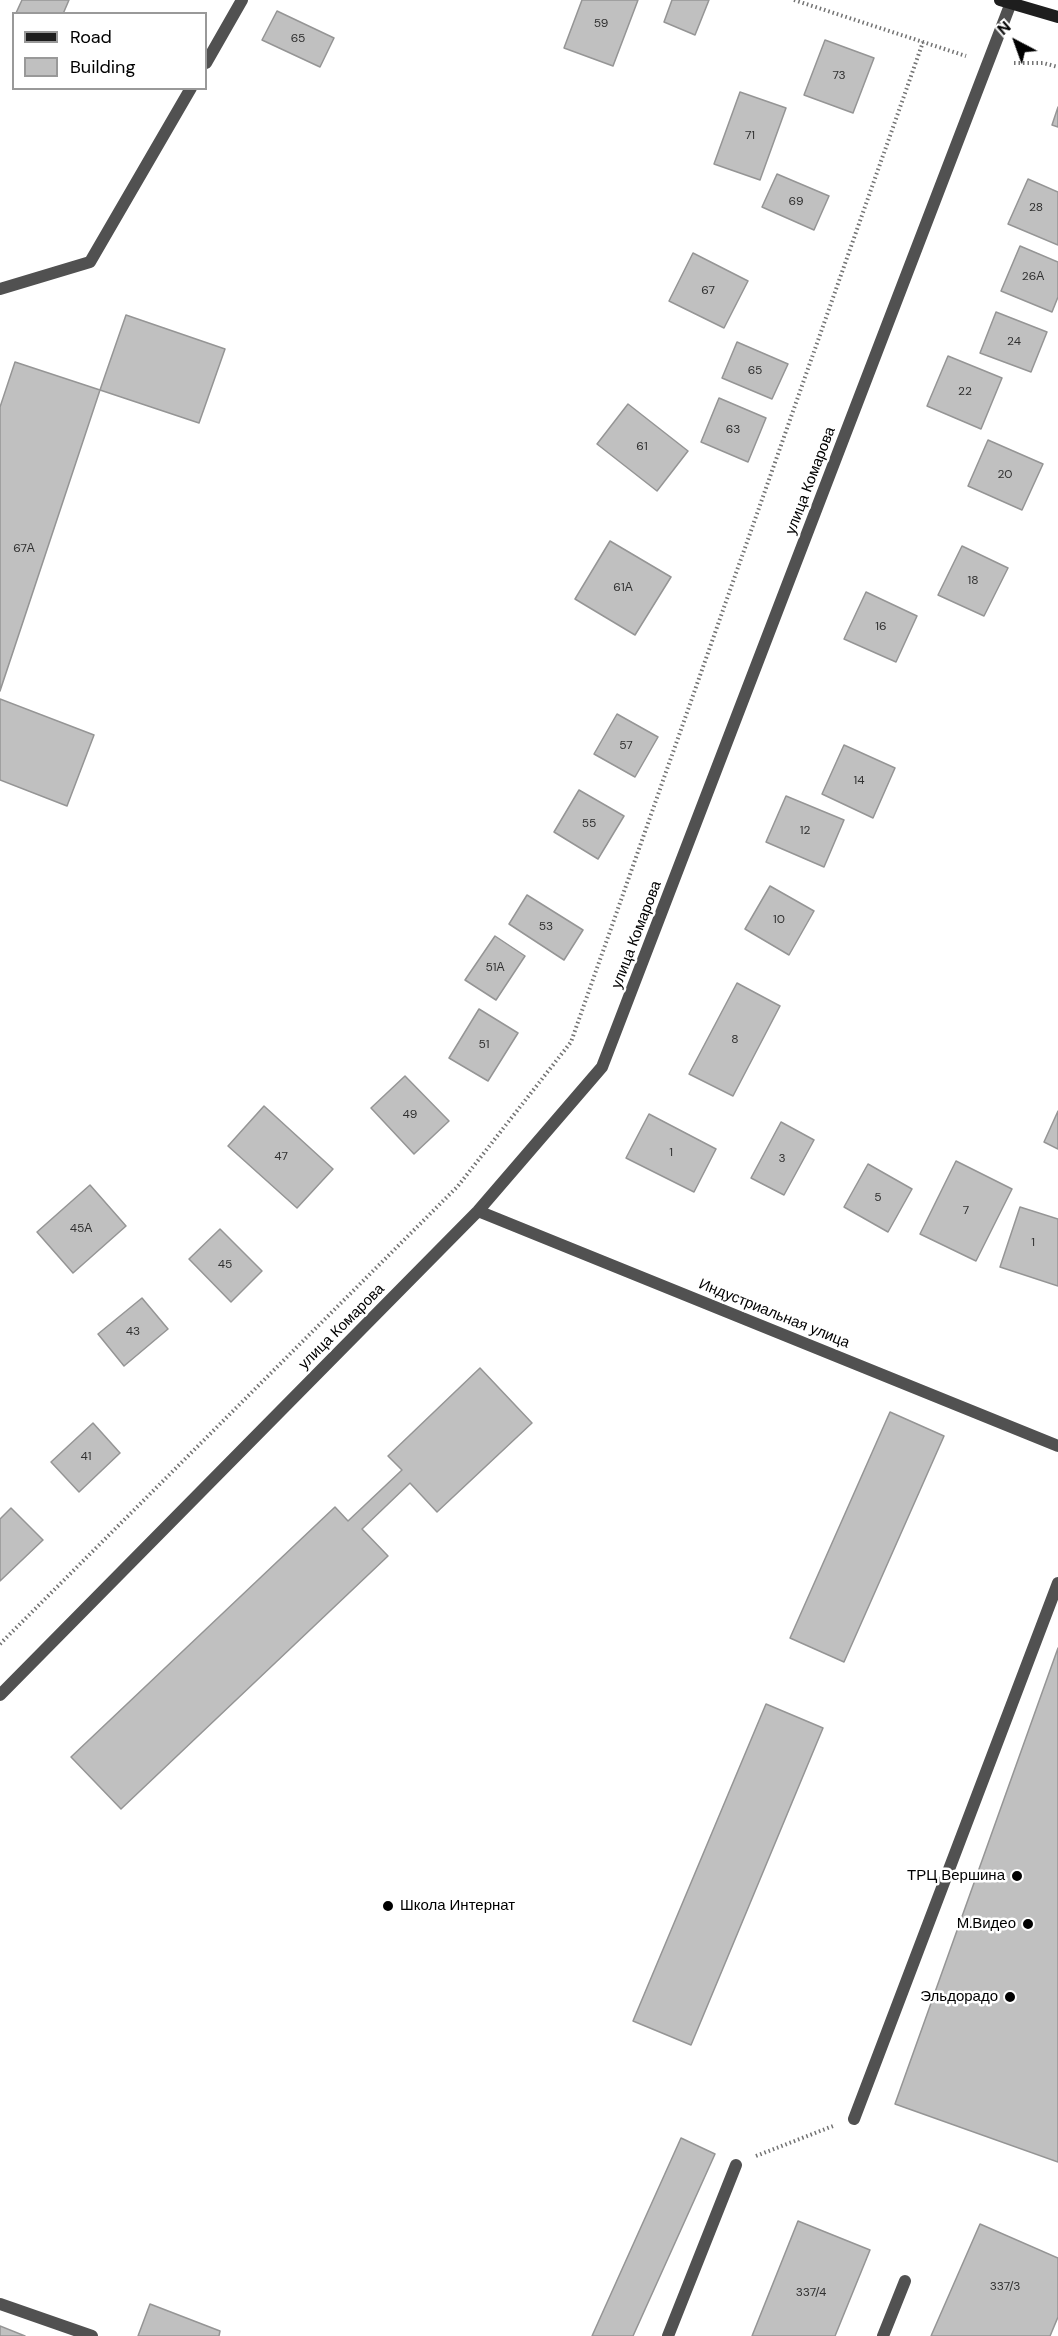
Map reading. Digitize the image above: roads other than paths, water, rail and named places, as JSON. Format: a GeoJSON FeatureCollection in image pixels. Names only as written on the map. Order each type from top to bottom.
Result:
{"type":"FeatureCollection","features":[{"type":"Feature","properties":{"kind":"main road"},"geometry":{"type":"LineString","coordinates":[[1008,1],[1058,17]]}},
{"type":"Feature","properties":{"kind":"street"},"geometry":{"type":"LineString","coordinates":[[207,61],[242,0]]}},
{"type":"Feature","properties":{"kind":"street","name":"улица Комарова"},"geometry":{"type":"LineString","coordinates":[[0,1695],[478,1211],[602,1067],[987,63],[1008,1]]}},
{"type":"Feature","properties":{"kind":"street"},"geometry":{"type":"LineString","coordinates":[[0,289],[90,262],[190,90]]}},
{"type":"Feature","properties":{"kind":"street","name":"Индустриальная улица"},"geometry":{"type":"LineString","coordinates":[[478,1211],[1058,1446]]}},
{"type":"Feature","properties":{"kind":"street"},"geometry":{"type":"LineString","coordinates":[[854,2119],[1058,1583]]}},
{"type":"Feature","properties":{"kind":"street"},"geometry":{"type":"LineString","coordinates":[[668,2336],[736,2165]]}},
{"type":"Feature","properties":{"kind":"street"},"geometry":{"type":"LineString","coordinates":[[883,2336],[904,2281]]}},
{"type":"Feature","properties":{"kind":"street"},"geometry":{"type":"LineString","coordinates":[[0,2304],[92,2336]]}},
{"type":"Feature","properties":{"kind":"place","name":"ТРЦ Вершина"},"geometry":{"type":"Point","coordinates":[1017,1876]}},
{"type":"Feature","properties":{"kind":"place","name":"Школа Интернат"},"geometry":{"type":"Point","coordinates":[388,1906]}},
{"type":"Feature","properties":{"kind":"place","name":"М.Видео"},"geometry":{"type":"Point","coordinates":[1028,1924]}},
{"type":"Feature","properties":{"kind":"place","name":"Эльдорадо"},"geometry":{"type":"Point","coordinates":[1010,1997]}}]}
